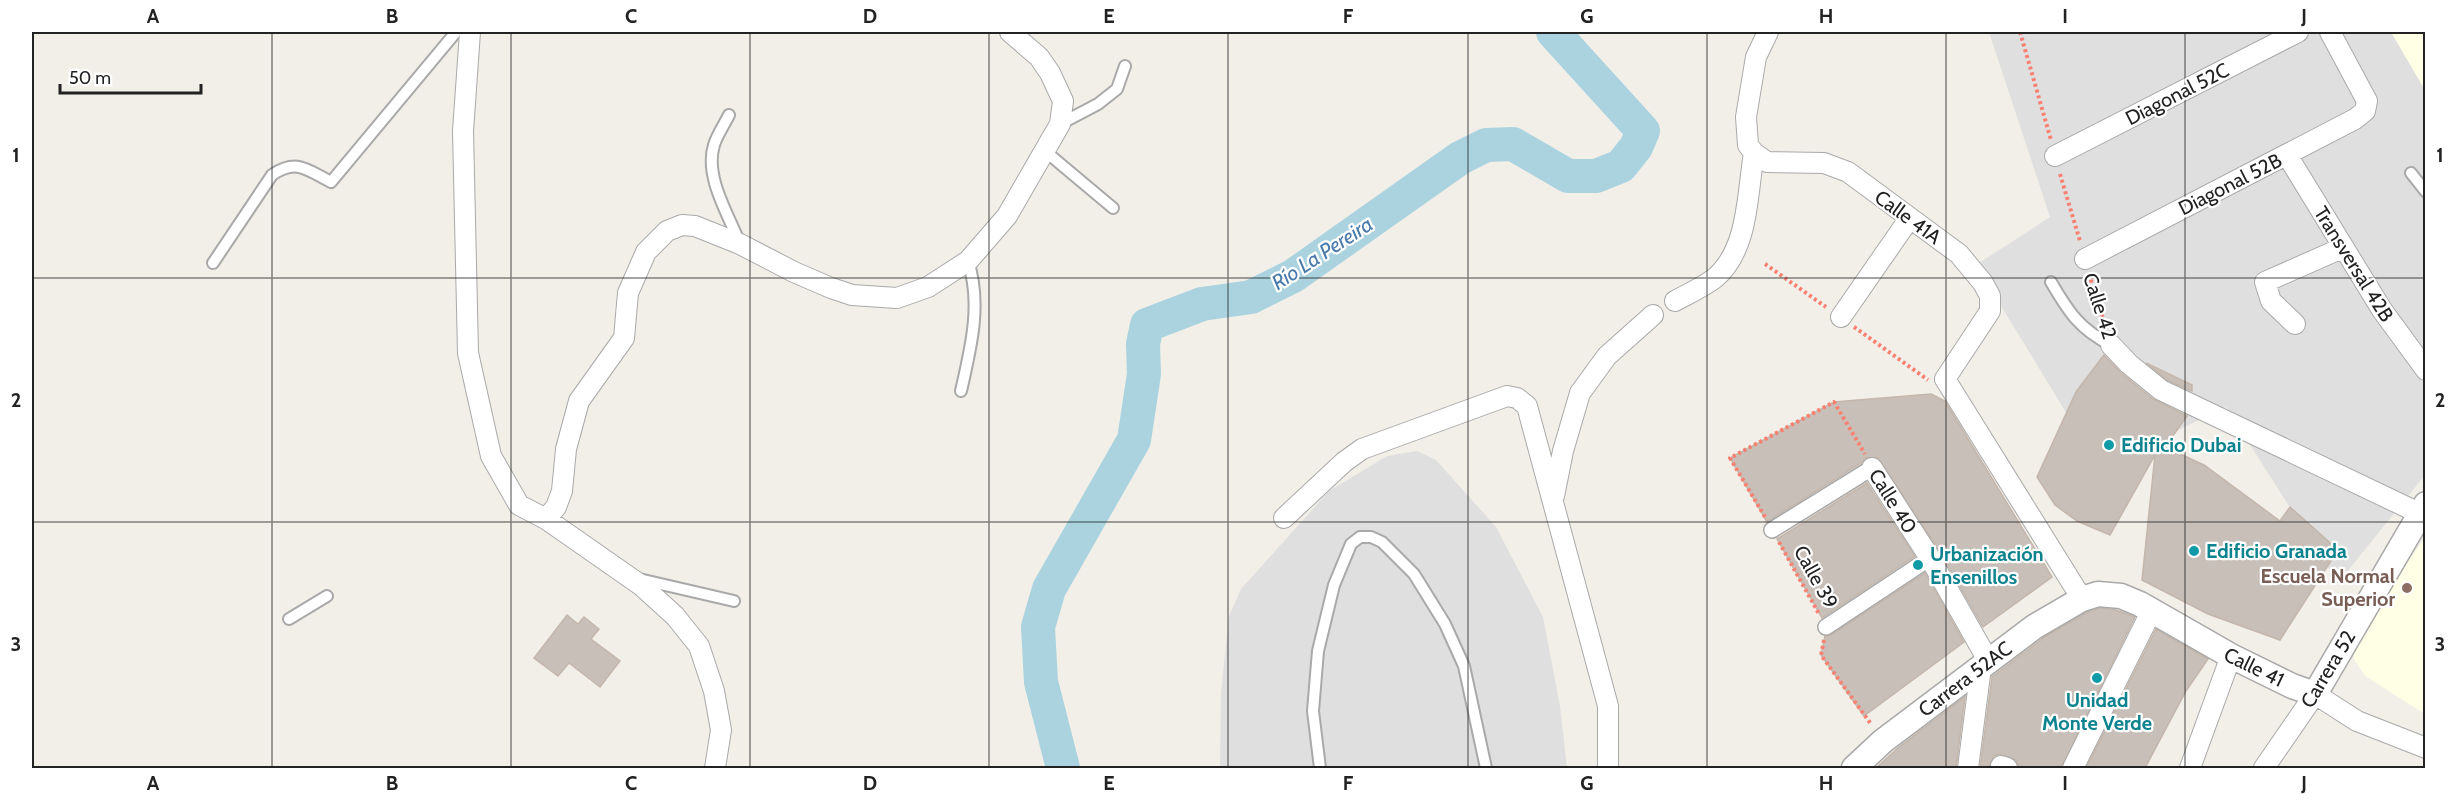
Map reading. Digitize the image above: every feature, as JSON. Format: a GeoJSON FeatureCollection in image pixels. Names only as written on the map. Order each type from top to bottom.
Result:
{"type":"FeatureCollection","features":[{"type":"Feature","properties":{"kind":"street"},"geometry":{"type":"LineString","coordinates":[[470,32],[463,131],[468,353],[491,456],[519,505],[546,519],[627,576],[675,616],[699,646],[714,691],[721,730],[715,768]]}},
{"type":"Feature","properties":{"kind":"street"},"geometry":{"type":"LineString","coordinates":[[546,519],[556,507],[562,490],[566,449],[579,401],[624,338],[628,293],[646,252],[667,231],[682,225],[695,225],[831,288],[852,295],[897,298],[928,287],[968,261],[1007,216],[1060,124],[1063,101],[1050,73],[1039,57],[1010,32]]}},
{"type":"Feature","properties":{"kind":"street"},"geometry":{"type":"LineString","coordinates":[[1675,302],[1715,278],[1730,261],[1744,231],[1754,153],[1748,145],[1746,117],[1756,57],[1768,32]]}},
{"type":"Feature","properties":{"kind":"street","name":"Diagonal 52C"},"geometry":{"type":"LineString","coordinates":[[2055,156],[2298,32]]}},
{"type":"Feature","properties":{"kind":"street","name":"Diagonal 52B"},"geometry":{"type":"LineString","coordinates":[[2085,260],[2355,119],[2365,111],[2367,101],[2330,32]]}},
{"type":"Feature","properties":{"kind":"street","name":"Calle 41A"},"geometry":{"type":"LineString","coordinates":[[1754,153],[1767,162],[1824,163],[1848,172],[1959,254],[1983,283],[1990,296],[1990,310],[1945,379],[2082,599]]}},
{"type":"Feature","properties":{"kind":"street","name":"Transversal 42B"},"geometry":{"type":"LineString","coordinates":[[2287,155],[2382,310],[2426,370]]}},
{"type":"Feature","properties":{"kind":"street"},"geometry":{"type":"LineString","coordinates":[[1841,317],[1909,219]]}},
{"type":"Feature","properties":{"kind":"street"},"geometry":{"type":"LineString","coordinates":[[2295,324],[2271,301],[2265,282],[2342,248]]}},
{"type":"Feature","properties":{"kind":"street"},"geometry":{"type":"LineString","coordinates":[[1553,502],[1563,452],[1580,393],[1607,356],[1653,315]]}},
{"type":"Feature","properties":{"kind":"street","name":"Calle 42"},"geometry":{"type":"LineString","coordinates":[[2111,345],[2129,364],[2161,390],[2422,509]]}},
{"type":"Feature","properties":{"kind":"street"},"geometry":{"type":"LineString","coordinates":[[1284,518],[1344,462],[1362,449],[1507,396],[1517,398],[1527,406],[1608,706],[1608,768]]}},
{"type":"Feature","properties":{"kind":"street"},"geometry":{"type":"LineString","coordinates":[[1772,530],[1872,468]]}},
{"type":"Feature","properties":{"kind":"street","name":"Calle 40"},"geometry":{"type":"LineString","coordinates":[[1872,468],[1929,558],[1985,664]]}},
{"type":"Feature","properties":{"kind":"street","name":"Carrera 52"},"geometry":{"type":"LineString","coordinates":[[2264,768],[2315,694],[2422,509]]}},
{"type":"Feature","properties":{"kind":"street"},"geometry":{"type":"LineString","coordinates":[[1826,627],[1929,558]]}},
{"type":"Feature","properties":{"kind":"street","name":"Calle 41"},"geometry":{"type":"LineString","coordinates":[[2082,599],[2098,594],[2121,596],[2231,656],[2292,686],[2315,694],[2357,721],[2426,748]]}},
{"type":"Feature","properties":{"kind":"street","name":"Carrera 52AC"},"geometry":{"type":"LineString","coordinates":[[1854,768],[1882,741],[2034,627],[2082,599]]}},
{"type":"Feature","properties":{"kind":"street"},"geometry":{"type":"LineString","coordinates":[[2073,768],[2151,612]]}},
{"type":"Feature","properties":{"kind":"street"},"geometry":{"type":"LineString","coordinates":[[2190,768],[2231,656]]}},
{"type":"Feature","properties":{"kind":"street"},"geometry":{"type":"LineString","coordinates":[[1968,768],[1985,664]]}},
{"type":"Feature","properties":{"kind":"lane"},"geometry":{"type":"LineString","coordinates":[[213,263],[272,175],[284,166],[300,166],[331,182],[456,32]]}},
{"type":"Feature","properties":{"kind":"lane"},"geometry":{"type":"LineString","coordinates":[[1060,124],[1098,104],[1117,89],[1125,66]]}},
{"type":"Feature","properties":{"kind":"lane"},"geometry":{"type":"LineString","coordinates":[[729,116],[714,145],[711,162],[714,180],[740,244]]}},
{"type":"Feature","properties":{"kind":"lane"},"geometry":{"type":"LineString","coordinates":[[1045,151],[1113,208]]}},
{"type":"Feature","properties":{"kind":"lane"},"geometry":{"type":"LineString","coordinates":[[2411,173],[2426,192]]}},
{"type":"Feature","properties":{"kind":"lane"},"geometry":{"type":"LineString","coordinates":[[961,391],[972,344],[976,302],[974,280],[968,261]]}},
{"type":"Feature","properties":{"kind":"lane"},"geometry":{"type":"LineString","coordinates":[[2051,282],[2070,315],[2100,340],[2111,345]]}},
{"type":"Feature","properties":{"kind":"lane"},"geometry":{"type":"LineString","coordinates":[[1320,768],[1313,711],[1318,651],[1334,585],[1352,544],[1360,537],[1371,537],[1382,542],[1414,574],[1445,624],[1464,666],[1486,768]]}},
{"type":"Feature","properties":{"kind":"lane"},"geometry":{"type":"LineString","coordinates":[[627,576],[734,601]]}},
{"type":"Feature","properties":{"kind":"lane"},"geometry":{"type":"LineString","coordinates":[[289,619],[327,596]]}},
{"type":"Feature","properties":{"kind":"path","name":"Calle 42"},"geometry":{"type":"LineString","coordinates":[[2020,32],[2111,345]]}},
{"type":"Feature","properties":{"kind":"path","name":"Calle 40"},"geometry":{"type":"LineString","coordinates":[[1730,458],[1834,402],[1872,468]]}},
{"type":"Feature","properties":{"kind":"path","name":"Calle 39"},"geometry":{"type":"LineString","coordinates":[[1730,458],[1826,627],[1821,655],[1882,741]]}},
{"type":"Feature","properties":{"kind":"shaded area"},"geometry":{"type":"Polygon","coordinates":[[[1989,32],[2391,32],[2425,90],[2425,475],[2338,583],[2226,407],[2100,468],[1976,265],[2050,217],[1989,32]]]}},
{"type":"Feature","properties":{"kind":"shaded area"},"geometry":{"type":"Polygon","coordinates":[[[2391,32],[2425,32],[2425,90],[2391,32]]]}},
{"type":"Feature","properties":{"kind":"shaded area"},"geometry":{"type":"Polygon","coordinates":[[[1417,451],[1436,460],[1496,527],[1543,617],[1560,706],[1567,768],[1220,768],[1221,693],[1229,616],[1241,589],[1329,491],[1387,456],[1417,451]]]}},
{"type":"Feature","properties":{"kind":"shaded area","name":"Escuela Normal Superior"},"geometry":{"type":"Polygon","coordinates":[[[2425,538],[2425,714],[2365,676],[2354,659],[2353,638],[2425,538]]]}},
{"type":"Feature","properties":{"kind":"building"},"geometry":{"type":"Polygon","coordinates":[[[2104,355],[2121,373],[2153,399],[2187,416],[2165,447],[2204,465],[2280,521],[2290,507],[2338,550],[2280,640],[2208,614],[2142,580],[2155,455],[2110,535],[2077,521],[2055,505],[2037,477],[2076,392],[2104,355]]]}},
{"type":"Feature","properties":{"kind":"building"},"geometry":{"type":"Polygon","coordinates":[[[2146,363],[2192,385],[2192,391],[2167,380],[2146,363]]]}},
{"type":"Feature","properties":{"kind":"building"},"geometry":{"type":"Polygon","coordinates":[[[1931,394],[1945,401],[2052,577],[1983,627],[1940,552],[1878,458],[1866,458],[1767,522],[1730,458],[1834,402],[1931,394]]]}},
{"type":"Feature","properties":{"kind":"building"},"geometry":{"type":"Polygon","coordinates":[[[1867,483],[1915,556],[1822,618],[1777,539],[1867,483]]]}},
{"type":"Feature","properties":{"kind":"building"},"geometry":{"type":"Polygon","coordinates":[[[1925,573],[1964,642],[1864,716],[1821,655],[1825,636],[1831,635],[1925,573]]]}},
{"type":"Feature","properties":{"kind":"building"},"geometry":{"type":"Polygon","coordinates":[[[2100,608],[2116,610],[2135,617],[2061,768],[2019,768],[2016,760],[1999,754],[1993,757],[1989,768],[1980,768],[1992,677],[2046,636],[2088,612],[2100,608]]]}},
{"type":"Feature","properties":{"kind":"building"},"geometry":{"type":"Polygon","coordinates":[[[567,615],[578,624],[584,617],[599,629],[591,639],[620,661],[600,687],[569,663],[558,676],[534,658],[567,615]]]}},
{"type":"Feature","properties":{"kind":"building"},"geometry":{"type":"Polygon","coordinates":[[[2156,629],[2208,659],[2186,691],[2145,768],[2086,768],[2156,629]]]}},
{"type":"Feature","properties":{"kind":"building"},"geometry":{"type":"Polygon","coordinates":[[[1965,697],[1956,768],[1876,768],[1899,747],[1965,697]]]}},
{"type":"Feature","properties":{"kind":"waterway","name":"Río La Pereira"},"geometry":{"type":"LineString","coordinates":[[1063,768],[1041,682],[1038,627],[1049,589],[1134,440],[1144,374],[1143,344],[1147,325],[1202,304],[1251,297],[1293,276],[1460,158],[1486,145],[1513,144],[1568,176],[1596,176],[1621,166],[1636,147],[1643,131],[1553,32]]}},
{"type":"Feature","properties":{"kind":"place","name":"Edificio Dubai"},"geometry":{"type":"Point","coordinates":[2109,445]}},
{"type":"Feature","properties":{"kind":"place","name":"Edificio Granada"},"geometry":{"type":"Point","coordinates":[2194,551]}},
{"type":"Feature","properties":{"kind":"place","name":"Urbanización Ensenillos"},"geometry":{"type":"Point","coordinates":[1918,565]}},
{"type":"Feature","properties":{"kind":"place","name":"Escuela Normal Superior"},"geometry":{"type":"Point","coordinates":[2407,588]}},
{"type":"Feature","properties":{"kind":"place","name":"Unidad Monte Verde"},"geometry":{"type":"Point","coordinates":[2097,678]}}]}
